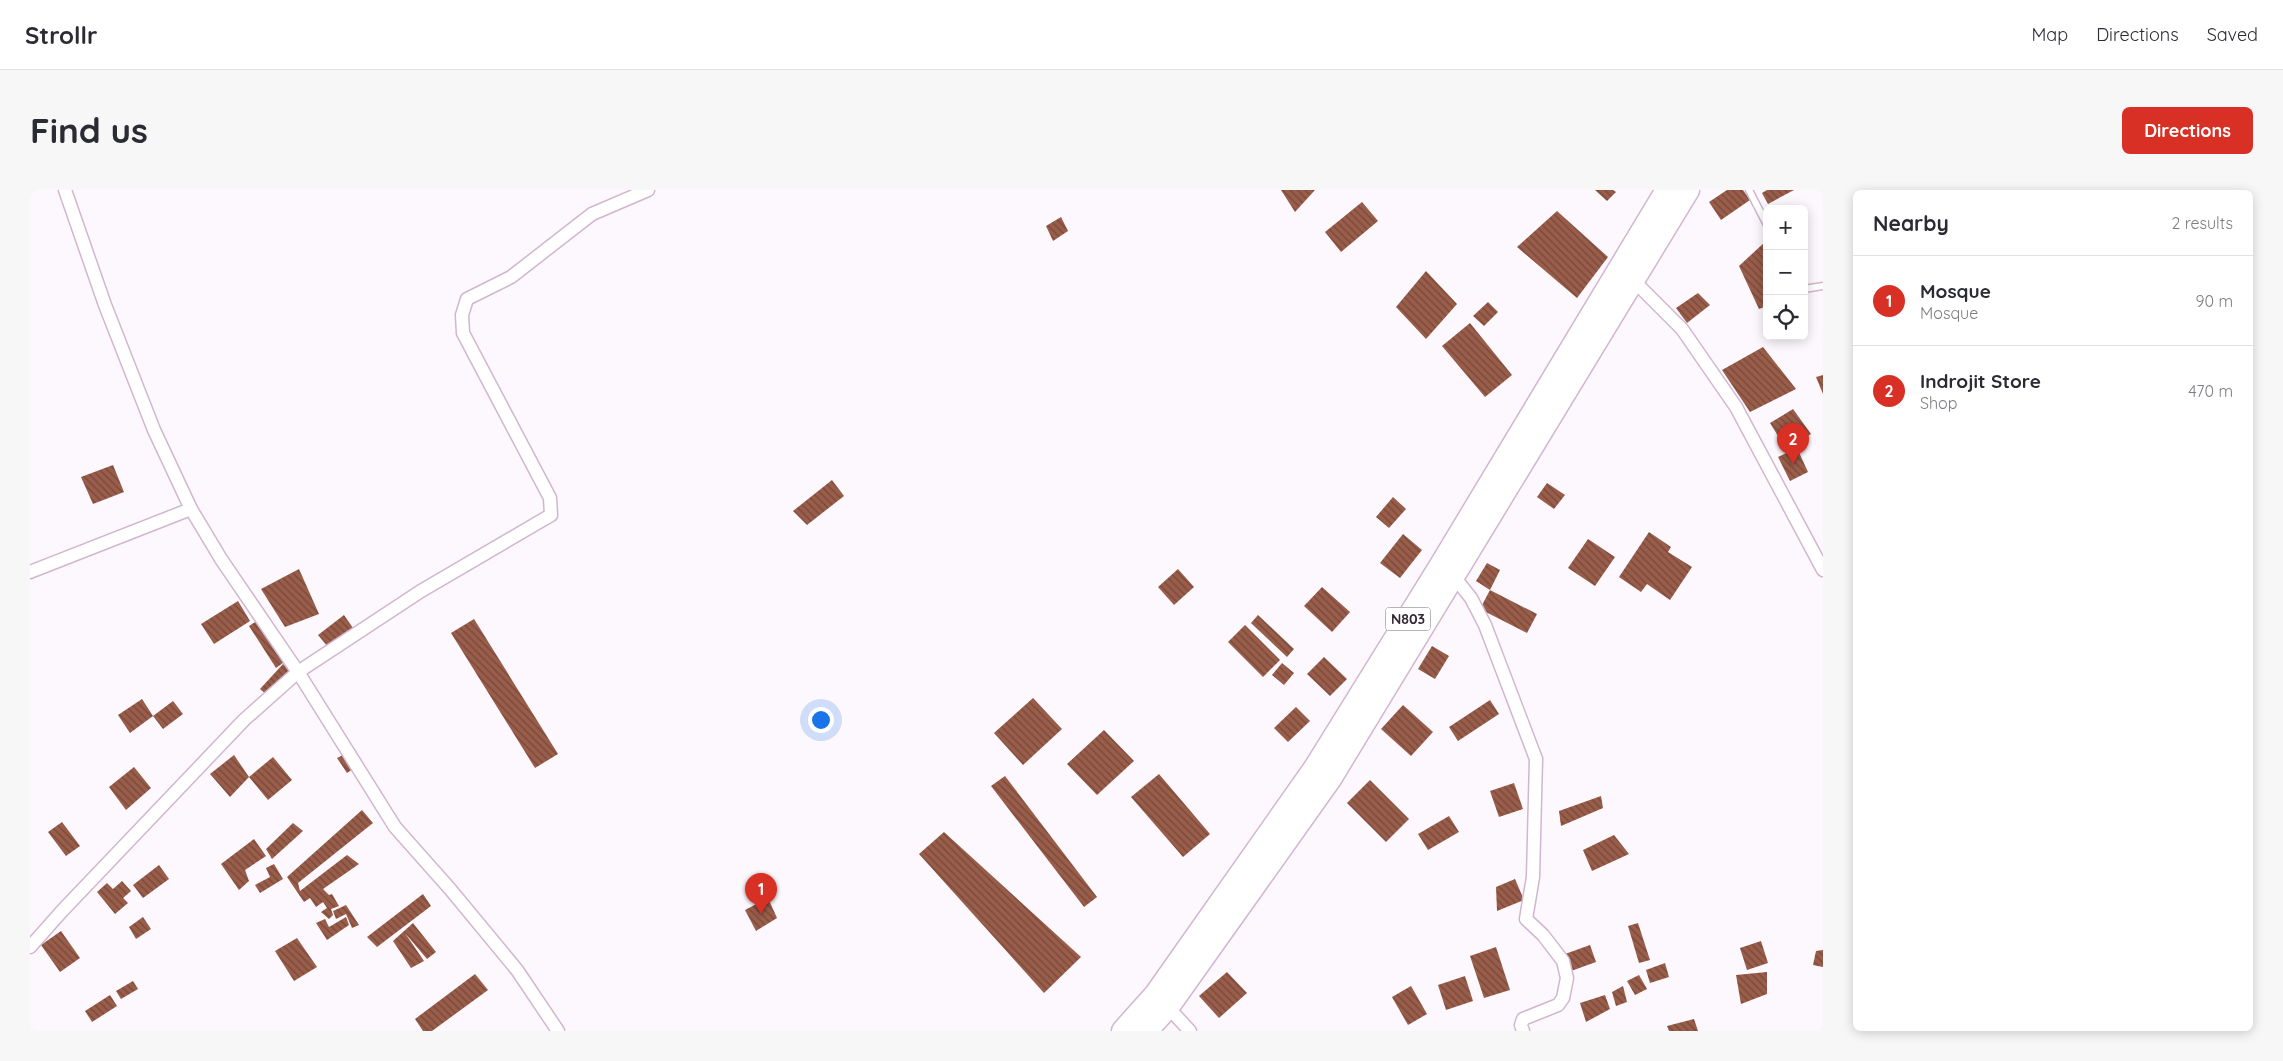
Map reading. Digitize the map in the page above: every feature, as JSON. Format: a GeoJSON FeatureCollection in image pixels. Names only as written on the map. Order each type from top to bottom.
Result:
{"type":"FeatureCollection","features":[{"type":"Feature","properties":{"kind":"highway","name":"N803"},"geometry":{"type":"LineString","coordinates":[[1323,774],[1625,274],[1667,190]]}},
{"type":"Feature","properties":{"kind":"highway","name":"N803"},"geometry":{"type":"LineString","coordinates":[[1625,274],[1688,190]]}},
{"type":"Feature","properties":{"kind":"highway","name":"N803"},"geometry":{"type":"LineString","coordinates":[[1146,1031],[1162,1000],[1323,774],[1455,578],[1523,444]]}},
{"type":"Feature","properties":{"kind":"highway","name":"N803"},"geometry":{"type":"LineString","coordinates":[[1123,1031],[1162,1000]]}},
{"type":"Feature","properties":{"kind":"street"},"geometry":{"type":"LineString","coordinates":[[65,190],[115,332],[154,430],[192,509],[221,559],[298,672],[395,827],[450,889],[517,970],[558,1031]]}},
{"type":"Feature","properties":{"kind":"street"},"geometry":{"type":"LineString","coordinates":[[30,947],[244,720],[298,672],[421,591],[551,515],[550,498],[463,333],[462,315],[468,299],[511,277],[592,214],[648,190]]}},
{"type":"Feature","properties":{"kind":"street"},"geometry":{"type":"LineString","coordinates":[[1625,274],[1682,329],[1736,407],[1823,570]]}},
{"type":"Feature","properties":{"kind":"street"},"geometry":{"type":"LineString","coordinates":[[30,572],[192,509]]}},
{"type":"Feature","properties":{"kind":"street"},"geometry":{"type":"LineString","coordinates":[[1455,578],[1471,598],[1485,626],[1536,759],[1533,877],[1526,919],[1543,935],[1563,961],[1567,978],[1563,998],[1558,1005],[1522,1019],[1523,1031]]}},
{"type":"Feature","properties":{"kind":"street"},"geometry":{"type":"LineString","coordinates":[[1162,1000],[1190,1031]]}},
{"type":"Feature","properties":{"kind":"lane"},"geometry":{"type":"LineString","coordinates":[[1749,190],[1763,217]]}},
{"type":"Feature","properties":{"kind":"lane"},"geometry":{"type":"LineString","coordinates":[[1808,288],[1823,286]]}},
{"type":"Feature","properties":{"kind":"building"},"geometry":{"type":"Polygon","coordinates":[[[1281,190],[1315,190],[1295,212],[1281,190]]]}},
{"type":"Feature","properties":{"kind":"building"},"geometry":{"type":"Polygon","coordinates":[[[1595,190],[1613,190],[1616,192],[1607,201],[1595,190]]]}},
{"type":"Feature","properties":{"kind":"building"},"geometry":{"type":"Polygon","coordinates":[[[1727,190],[1743,190],[1750,200],[1721,220],[1709,202],[1727,190]]]}},
{"type":"Feature","properties":{"kind":"building"},"geometry":{"type":"Polygon","coordinates":[[[1767,190],[1794,190],[1768,204],[1762,193],[1767,190]]]}},
{"type":"Feature","properties":{"kind":"building"},"geometry":{"type":"Polygon","coordinates":[[[1362,202],[1378,221],[1341,252],[1325,232],[1362,202]]]}},
{"type":"Feature","properties":{"kind":"building"},"geometry":{"type":"Polygon","coordinates":[[[1557,211],[1608,257],[1577,298],[1517,247],[1557,211]]]}},
{"type":"Feature","properties":{"kind":"building"},"geometry":{"type":"Polygon","coordinates":[[[1061,217],[1068,231],[1053,241],[1046,226],[1061,217]]]}},
{"type":"Feature","properties":{"kind":"building"},"geometry":{"type":"Polygon","coordinates":[[[1763,244],[1763,308],[1759,309],[1739,266],[1763,244]]]}},
{"type":"Feature","properties":{"kind":"building"},"geometry":{"type":"Polygon","coordinates":[[[1426,271],[1457,304],[1426,339],[1396,307],[1426,271]]]}},
{"type":"Feature","properties":{"kind":"building"},"geometry":{"type":"Polygon","coordinates":[[[1698,293],[1710,305],[1687,323],[1676,308],[1698,293]]]}},
{"type":"Feature","properties":{"kind":"building"},"geometry":{"type":"Polygon","coordinates":[[[1488,302],[1498,312],[1484,326],[1473,316],[1488,302]]]}},
{"type":"Feature","properties":{"kind":"building"},"geometry":{"type":"Polygon","coordinates":[[[1470,323],[1512,375],[1485,397],[1442,346],[1470,323]]]}},
{"type":"Feature","properties":{"kind":"building"},"geometry":{"type":"Polygon","coordinates":[[[1763,347],[1796,389],[1750,412],[1722,370],[1763,347]]]}},
{"type":"Feature","properties":{"kind":"building"},"geometry":{"type":"Polygon","coordinates":[[[1823,375],[1823,394],[1816,377],[1823,375]]]}},
{"type":"Feature","properties":{"kind":"building"},"geometry":{"type":"Polygon","coordinates":[[[1793,409],[1811,434],[1786,449],[1770,423],[1793,409]]]}},
{"type":"Feature","properties":{"kind":"building"},"geometry":{"type":"Polygon","coordinates":[[[1797,448],[1808,472],[1790,481],[1778,457],[1797,448]]]}},
{"type":"Feature","properties":{"kind":"building"},"geometry":{"type":"Polygon","coordinates":[[[113,465],[124,492],[93,504],[81,477],[113,465]]]}},
{"type":"Feature","properties":{"kind":"building"},"geometry":{"type":"Polygon","coordinates":[[[832,480],[844,496],[807,525],[793,511],[832,480]]]}},
{"type":"Feature","properties":{"kind":"building"},"geometry":{"type":"Polygon","coordinates":[[[1547,483],[1565,495],[1554,509],[1537,497],[1547,483]]]}},
{"type":"Feature","properties":{"kind":"building"},"geometry":{"type":"Polygon","coordinates":[[[1393,497],[1406,509],[1389,528],[1376,517],[1393,497]]]}},
{"type":"Feature","properties":{"kind":"building"},"geometry":{"type":"Polygon","coordinates":[[[1649,532],[1671,547],[1668,552],[1692,567],[1670,600],[1647,584],[1641,592],[1619,577],[1649,532]]]}},
{"type":"Feature","properties":{"kind":"building"},"geometry":{"type":"Polygon","coordinates":[[[1403,534],[1422,550],[1400,578],[1380,563],[1403,534]]]}},
{"type":"Feature","properties":{"kind":"building"},"geometry":{"type":"Polygon","coordinates":[[[1588,539],[1615,557],[1595,586],[1568,568],[1588,539]]]}},
{"type":"Feature","properties":{"kind":"building"},"geometry":{"type":"Polygon","coordinates":[[[1487,563],[1500,570],[1490,590],[1476,581],[1487,563]]]}},
{"type":"Feature","properties":{"kind":"building"},"geometry":{"type":"Polygon","coordinates":[[[299,569],[319,614],[285,627],[261,589],[299,569]]]}},
{"type":"Feature","properties":{"kind":"building"},"geometry":{"type":"Polygon","coordinates":[[[1178,569],[1194,587],[1174,605],[1158,587],[1178,569]]]}},
{"type":"Feature","properties":{"kind":"building"},"geometry":{"type":"Polygon","coordinates":[[[1322,587],[1350,612],[1332,632],[1304,606],[1322,587]]]}},
{"type":"Feature","properties":{"kind":"building"},"geometry":{"type":"Polygon","coordinates":[[[1490,590],[1537,614],[1527,633],[1480,609],[1490,590]]]}},
{"type":"Feature","properties":{"kind":"building"},"geometry":{"type":"Polygon","coordinates":[[[238,601],[250,621],[214,644],[201,624],[238,601]]]}},
{"type":"Feature","properties":{"kind":"building"},"geometry":{"type":"Polygon","coordinates":[[[344,615],[353,628],[328,647],[318,635],[344,615]]]}},
{"type":"Feature","properties":{"kind":"building"},"geometry":{"type":"Polygon","coordinates":[[[1258,615],[1294,649],[1287,657],[1251,623],[1258,615]]]}},
{"type":"Feature","properties":{"kind":"building"},"geometry":{"type":"Polygon","coordinates":[[[260,619],[287,660],[276,668],[249,626],[260,619]]]}},
{"type":"Feature","properties":{"kind":"building"},"geometry":{"type":"Polygon","coordinates":[[[474,619],[558,754],[535,768],[451,633],[474,619]]]}},
{"type":"Feature","properties":{"kind":"building"},"geometry":{"type":"Polygon","coordinates":[[[1245,625],[1280,660],[1263,677],[1228,642],[1245,625]]]}},
{"type":"Feature","properties":{"kind":"building"},"geometry":{"type":"Polygon","coordinates":[[[1432,646],[1449,656],[1435,679],[1418,669],[1432,646]]]}},
{"type":"Feature","properties":{"kind":"building"},"geometry":{"type":"Polygon","coordinates":[[[1324,657],[1347,679],[1330,696],[1307,674],[1324,657]]]}},
{"type":"Feature","properties":{"kind":"building"},"geometry":{"type":"Polygon","coordinates":[[[1282,663],[1294,673],[1284,685],[1272,675],[1282,663]]]}},
{"type":"Feature","properties":{"kind":"building"},"geometry":{"type":"Polygon","coordinates":[[[283,664],[291,671],[268,696],[260,689],[283,664]]]}},
{"type":"Feature","properties":{"kind":"building"},"geometry":{"type":"Polygon","coordinates":[[[1033,698],[1062,729],[1023,765],[994,733],[1033,698]]]}},
{"type":"Feature","properties":{"kind":"building"},"geometry":{"type":"Polygon","coordinates":[[[142,699],[153,716],[130,733],[118,715],[142,699]]]}},
{"type":"Feature","properties":{"kind":"building"},"geometry":{"type":"Polygon","coordinates":[[[1490,700],[1499,714],[1458,741],[1449,727],[1490,700]]]}},
{"type":"Feature","properties":{"kind":"building"},"geometry":{"type":"Polygon","coordinates":[[[173,701],[183,714],[163,729],[153,716],[173,701]]]}},
{"type":"Feature","properties":{"kind":"building"},"geometry":{"type":"Polygon","coordinates":[[[1403,705],[1433,732],[1411,756],[1381,729],[1403,705]]]}},
{"type":"Feature","properties":{"kind":"building"},"geometry":{"type":"Polygon","coordinates":[[[1296,707],[1310,721],[1288,742],[1274,728],[1296,707]]]}},
{"type":"Feature","properties":{"kind":"building"},"geometry":{"type":"Polygon","coordinates":[[[1104,730],[1134,761],[1097,795],[1067,764],[1104,730]]]}},
{"type":"Feature","properties":{"kind":"building"},"geometry":{"type":"Polygon","coordinates":[[[234,755],[249,777],[230,797],[210,774],[234,755]]]}},
{"type":"Feature","properties":{"kind":"building"},"geometry":{"type":"Polygon","coordinates":[[[343,755],[353,769],[347,773],[337,758],[343,755]]]}},
{"type":"Feature","properties":{"kind":"building"},"geometry":{"type":"Polygon","coordinates":[[[273,757],[292,780],[268,800],[249,777],[273,757]]]}},
{"type":"Feature","properties":{"kind":"building"},"geometry":{"type":"Polygon","coordinates":[[[134,767],[151,788],[126,810],[109,787],[134,767]]]}},
{"type":"Feature","properties":{"kind":"building"},"geometry":{"type":"Polygon","coordinates":[[[1159,774],[1210,834],[1183,857],[1131,797],[1159,774]]]}},
{"type":"Feature","properties":{"kind":"building"},"geometry":{"type":"Polygon","coordinates":[[[1005,776],[1097,897],[1084,907],[991,786],[1005,776]]]}},
{"type":"Feature","properties":{"kind":"building"},"geometry":{"type":"Polygon","coordinates":[[[1370,780],[1409,819],[1386,842],[1347,803],[1370,780]]]}},
{"type":"Feature","properties":{"kind":"building"},"geometry":{"type":"Polygon","coordinates":[[[1514,783],[1523,809],[1499,817],[1490,791],[1514,783]]]}},
{"type":"Feature","properties":{"kind":"building"},"geometry":{"type":"Polygon","coordinates":[[[1601,796],[1603,808],[1561,826],[1559,811],[1601,796]]]}},
{"type":"Feature","properties":{"kind":"building"},"geometry":{"type":"Polygon","coordinates":[[[362,810],[373,823],[298,883],[300,891],[347,855],[359,864],[323,889],[329,895],[332,894],[339,906],[331,909],[333,915],[329,919],[321,912],[327,908],[323,902],[316,907],[310,898],[304,902],[287,877],[362,810]]]}},
{"type":"Feature","properties":{"kind":"building"},"geometry":{"type":"Polygon","coordinates":[[[1449,816],[1459,832],[1428,850],[1418,834],[1449,816]]]}},
{"type":"Feature","properties":{"kind":"building"},"geometry":{"type":"Polygon","coordinates":[[[62,822],[80,846],[66,856],[48,832],[62,822]]]}},
{"type":"Feature","properties":{"kind":"building"},"geometry":{"type":"Polygon","coordinates":[[[293,823],[303,831],[272,859],[266,849],[293,823]]]}},
{"type":"Feature","properties":{"kind":"building"},"geometry":{"type":"Polygon","coordinates":[[[944,832],[1081,957],[1044,993],[919,854],[944,832]]]}},
{"type":"Feature","properties":{"kind":"building"},"geometry":{"type":"Polygon","coordinates":[[[1614,835],[1629,854],[1592,871],[1583,850],[1614,835]]]}},
{"type":"Feature","properties":{"kind":"building"},"geometry":{"type":"Polygon","coordinates":[[[254,839],[266,856],[245,870],[249,881],[239,890],[221,864],[254,839]]]}},
{"type":"Feature","properties":{"kind":"building"},"geometry":{"type":"Polygon","coordinates":[[[274,864],[283,879],[260,893],[255,885],[270,877],[266,868],[274,864]]]}},
{"type":"Feature","properties":{"kind":"building"},"geometry":{"type":"Polygon","coordinates":[[[159,865],[169,879],[143,898],[133,885],[159,865]]]}},
{"type":"Feature","properties":{"kind":"building"},"geometry":{"type":"Polygon","coordinates":[[[1515,879],[1524,900],[1497,911],[1496,887],[1515,879]]]}},
{"type":"Feature","properties":{"kind":"building"},"geometry":{"type":"Polygon","coordinates":[[[122,881],[131,891],[123,898],[128,903],[115,914],[97,892],[107,883],[113,889],[122,881]]]}},
{"type":"Feature","properties":{"kind":"building"},"geometry":{"type":"Polygon","coordinates":[[[423,894],[431,906],[377,947],[367,937],[423,894]]]}},
{"type":"Feature","properties":{"kind":"building"},"geometry":{"type":"Polygon","coordinates":[[[768,898],[777,918],[756,931],[745,910],[768,898]]]}},
{"type":"Feature","properties":{"kind":"building"},"geometry":{"type":"Polygon","coordinates":[[[346,905],[359,925],[352,928],[346,914],[336,919],[333,911],[346,905]]]}},
{"type":"Feature","properties":{"kind":"building"},"geometry":{"type":"Polygon","coordinates":[[[143,917],[151,929],[136,939],[129,927],[143,917]]]}},
{"type":"Feature","properties":{"kind":"building"},"geometry":{"type":"Polygon","coordinates":[[[346,917],[349,925],[327,940],[316,923],[325,919],[329,927],[346,917]]]}},
{"type":"Feature","properties":{"kind":"building"},"geometry":{"type":"Polygon","coordinates":[[[413,923],[436,952],[427,959],[405,933],[424,961],[411,968],[393,941],[413,923]]]}},
{"type":"Feature","properties":{"kind":"building"},"geometry":{"type":"Polygon","coordinates":[[[1638,923],[1650,960],[1639,963],[1628,926],[1638,923]]]}},
{"type":"Feature","properties":{"kind":"building"},"geometry":{"type":"Polygon","coordinates":[[[61,931],[80,958],[60,972],[41,945],[61,931]]]}},
{"type":"Feature","properties":{"kind":"building"},"geometry":{"type":"Polygon","coordinates":[[[297,938],[317,967],[294,981],[275,951],[297,938]]]}},
{"type":"Feature","properties":{"kind":"building"},"geometry":{"type":"Polygon","coordinates":[[[1761,941],[1768,963],[1747,970],[1740,948],[1761,941]]]}},
{"type":"Feature","properties":{"kind":"building"},"geometry":{"type":"Polygon","coordinates":[[[1590,945],[1596,962],[1571,971],[1565,954],[1590,945]]]}},
{"type":"Feature","properties":{"kind":"building"},"geometry":{"type":"Polygon","coordinates":[[[1496,947],[1510,990],[1484,998],[1470,956],[1496,947]]]}},
{"type":"Feature","properties":{"kind":"building"},"geometry":{"type":"Polygon","coordinates":[[[1823,950],[1823,967],[1813,965],[1816,951],[1823,950]]]}},
{"type":"Feature","properties":{"kind":"building"},"geometry":{"type":"Polygon","coordinates":[[[1665,963],[1669,977],[1650,983],[1646,970],[1665,963]]]}},
{"type":"Feature","properties":{"kind":"building"},"geometry":{"type":"Polygon","coordinates":[[[1227,972],[1247,993],[1219,1018],[1199,996],[1227,972]]]}},
{"type":"Feature","properties":{"kind":"building"},"geometry":{"type":"Polygon","coordinates":[[[1767,972],[1767,994],[1741,1004],[1736,975],[1767,972]]]}},
{"type":"Feature","properties":{"kind":"building"},"geometry":{"type":"Polygon","coordinates":[[[475,974],[488,990],[432,1031],[423,1031],[415,1019],[475,974]]]}},
{"type":"Feature","properties":{"kind":"building"},"geometry":{"type":"Polygon","coordinates":[[[1639,975],[1647,989],[1635,995],[1627,981],[1639,975]]]}},
{"type":"Feature","properties":{"kind":"building"},"geometry":{"type":"Polygon","coordinates":[[[1465,976],[1473,1001],[1446,1010],[1438,985],[1465,976]]]}},
{"type":"Feature","properties":{"kind":"building"},"geometry":{"type":"Polygon","coordinates":[[[133,981],[138,989],[121,999],[116,991],[133,981]]]}},
{"type":"Feature","properties":{"kind":"building"},"geometry":{"type":"Polygon","coordinates":[[[1411,986],[1427,1014],[1408,1025],[1392,997],[1411,986]]]}},
{"type":"Feature","properties":{"kind":"building"},"geometry":{"type":"Polygon","coordinates":[[[1623,986],[1627,1002],[1616,1006],[1612,992],[1623,986]]]}},
{"type":"Feature","properties":{"kind":"building"},"geometry":{"type":"Polygon","coordinates":[[[110,995],[117,1006],[92,1022],[85,1011],[110,995]]]}},
{"type":"Feature","properties":{"kind":"building"},"geometry":{"type":"Polygon","coordinates":[[[1605,995],[1610,1009],[1586,1022],[1580,1003],[1605,995]]]}},
{"type":"Feature","properties":{"kind":"building"},"geometry":{"type":"Polygon","coordinates":[[[1694,1019],[1698,1031],[1669,1031],[1667,1026],[1694,1019]]]}},
{"type":"Feature","properties":{"kind":"place","name":"Indrojit Store"},"geometry":{"type":"Point","coordinates":[1793,464]}},
{"type":"Feature","properties":{"kind":"place","name":"Mosque"},"geometry":{"type":"Point","coordinates":[761,914]}}]}
